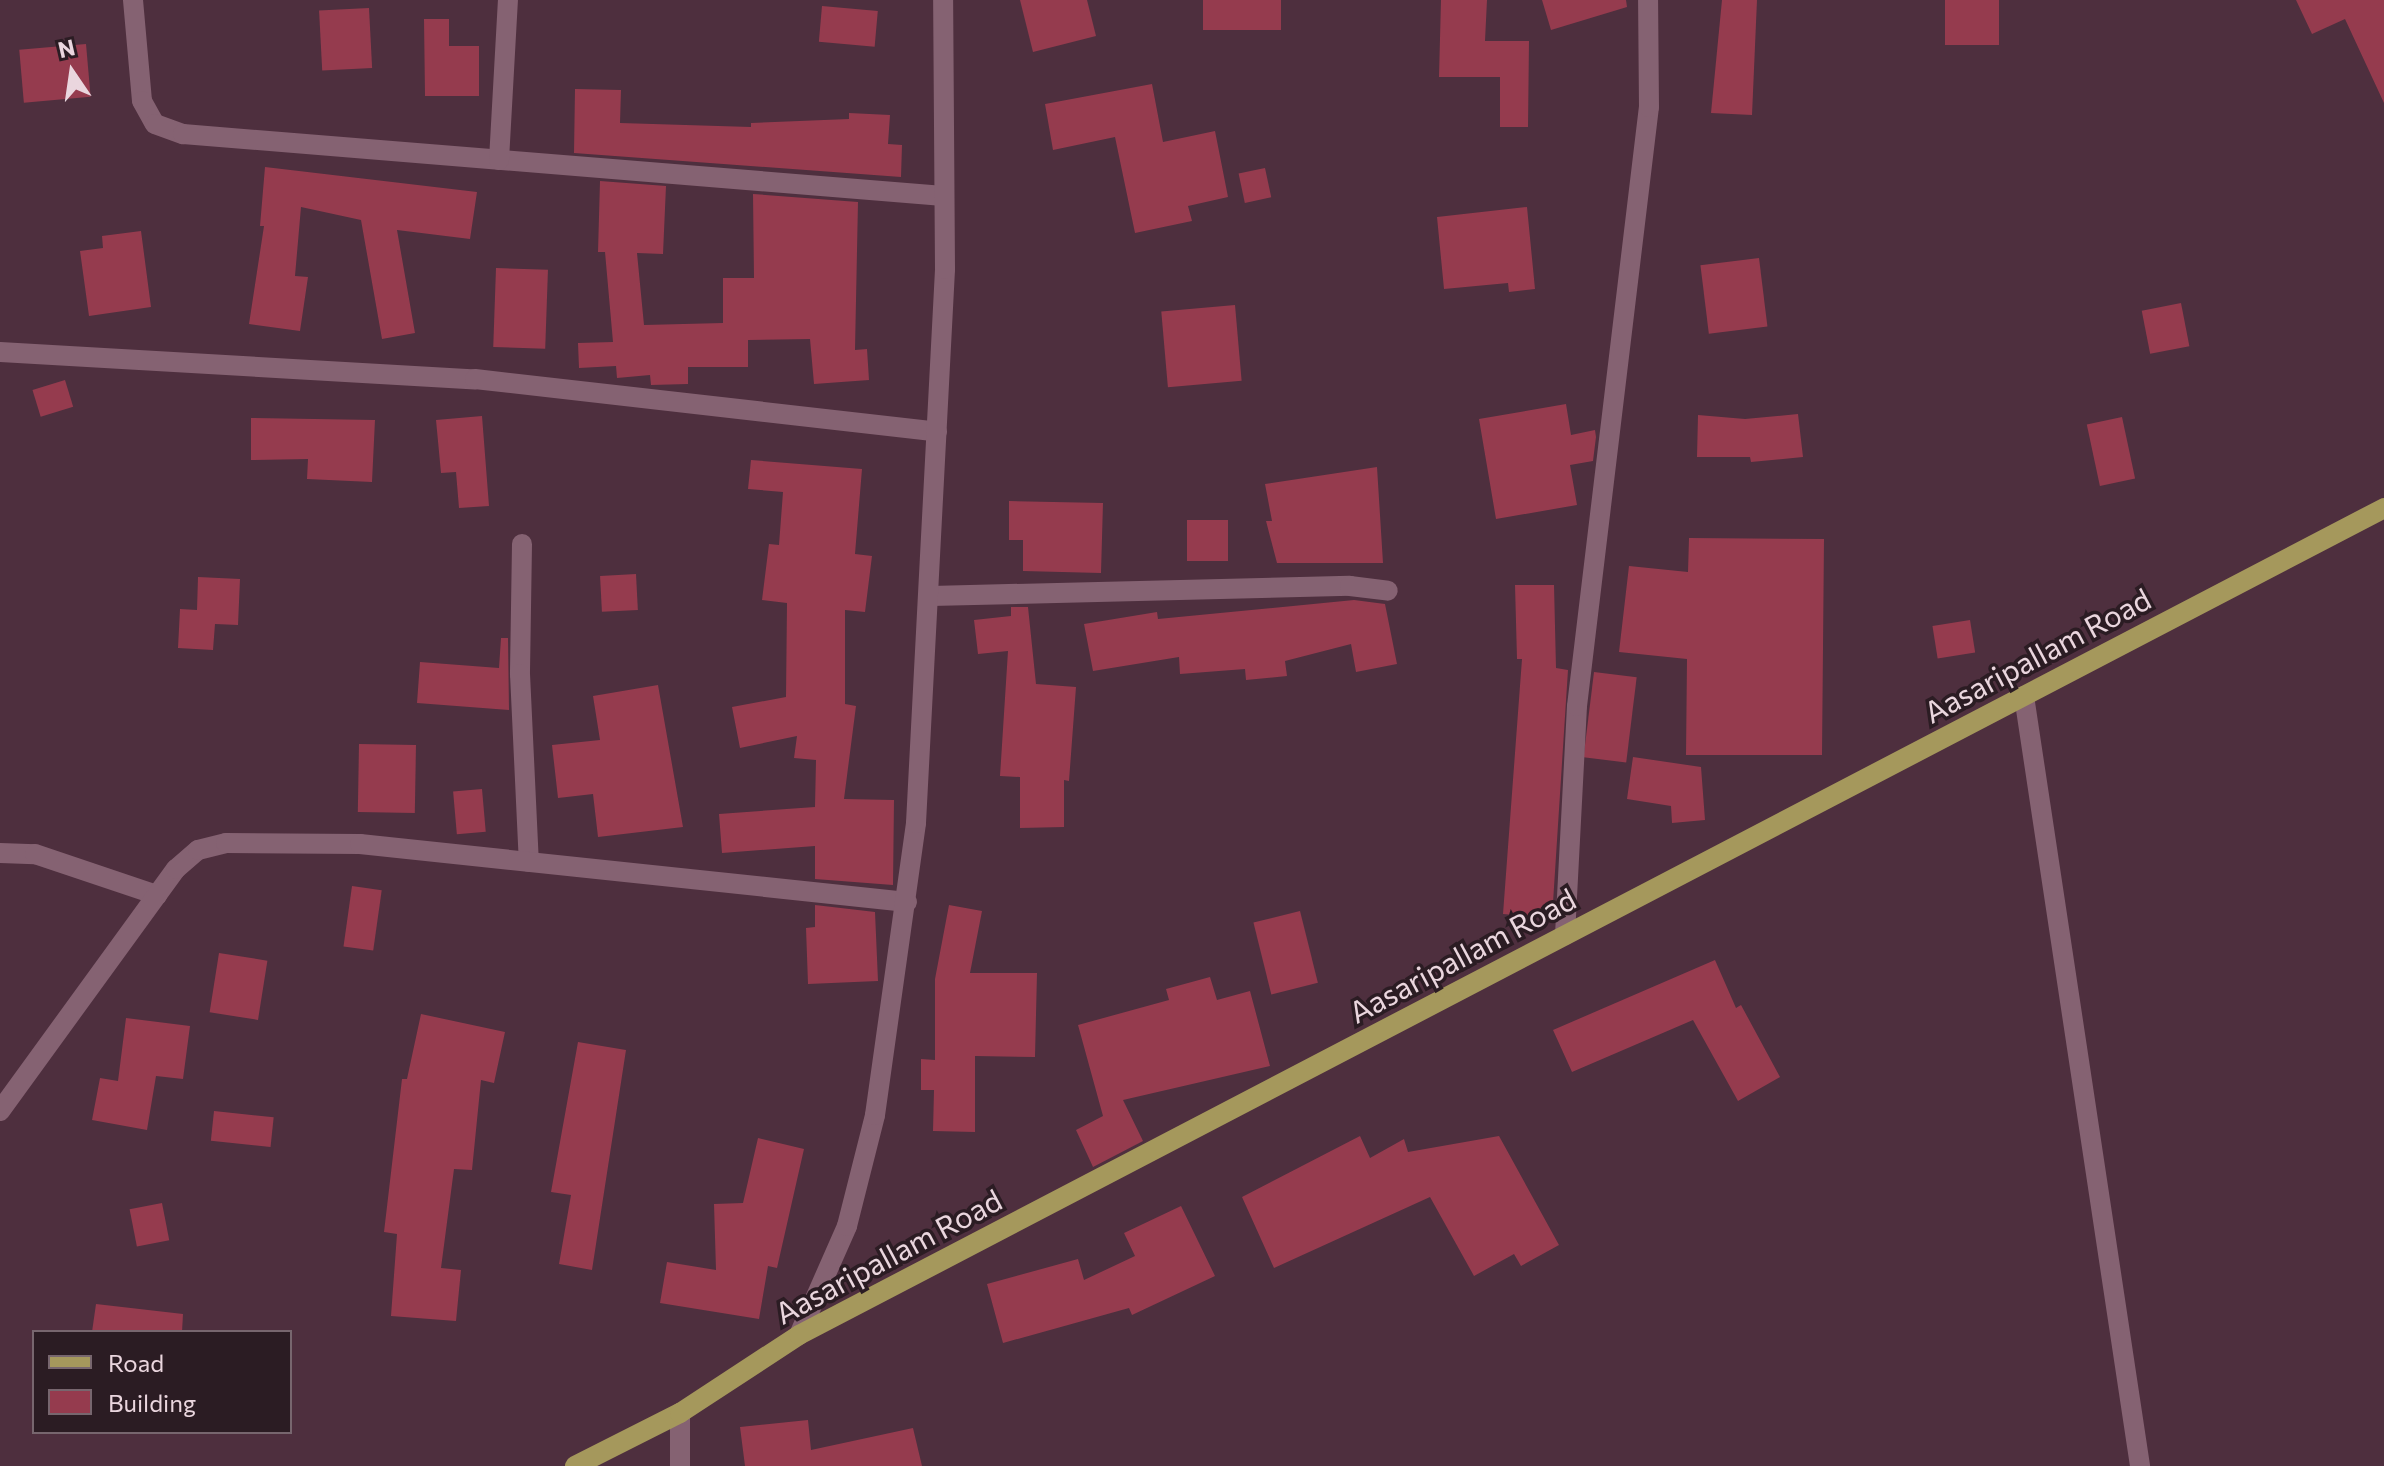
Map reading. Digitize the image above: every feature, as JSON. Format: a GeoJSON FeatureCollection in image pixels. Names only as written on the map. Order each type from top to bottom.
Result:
{"type":"FeatureCollection","features":[{"type":"Feature","properties":{"kind":"main road","name":"Aasaripallam Road"},"geometry":{"type":"LineString","coordinates":[[575,1466],[680,1413],[799,1335],[2384,508]]}},
{"type":"Feature","properties":{"kind":"street"},"geometry":{"type":"LineString","coordinates":[[133,0],[142,101],[155,124],[183,134],[943,196]]}},
{"type":"Feature","properties":{"kind":"street"},"geometry":{"type":"LineString","coordinates":[[499,160],[508,0]]}},
{"type":"Feature","properties":{"kind":"street"},"geometry":{"type":"LineString","coordinates":[[799,1335],[847,1226],[872,1128],[907,902],[931,596],[943,196],[943,0]]}},
{"type":"Feature","properties":{"kind":"street"},"geometry":{"type":"LineString","coordinates":[[1565,935],[1577,706],[1649,107],[1648,0]]}},
{"type":"Feature","properties":{"kind":"street"},"geometry":{"type":"LineString","coordinates":[[0,352],[475,379],[937,432]]}},
{"type":"Feature","properties":{"kind":"street"},"geometry":{"type":"LineString","coordinates":[[522,544],[520,674],[529,862]]}},
{"type":"Feature","properties":{"kind":"street"},"geometry":{"type":"LineString","coordinates":[[931,596],[1350,586],[1388,591]]}},
{"type":"Feature","properties":{"kind":"street"},"geometry":{"type":"LineString","coordinates":[[2024,696],[2140,1466]]}},
{"type":"Feature","properties":{"kind":"street"},"geometry":{"type":"LineString","coordinates":[[0,1111],[157,895],[198,850],[226,843],[360,844],[907,902]]}},
{"type":"Feature","properties":{"kind":"street"},"geometry":{"type":"LineString","coordinates":[[0,853],[35,854],[157,895]]}},
{"type":"Feature","properties":{"kind":"street"},"geometry":{"type":"LineString","coordinates":[[680,1413],[680,1466]]}},
{"type":"Feature","properties":{"kind":"building"},"geometry":{"type":"Polygon","coordinates":[[[1020,0],[1087,0],[1096,36],[1033,52],[1020,0]]]}},
{"type":"Feature","properties":{"kind":"building"},"geometry":{"type":"Polygon","coordinates":[[[1203,0],[1281,0],[1281,30],[1203,30],[1203,0]]]}},
{"type":"Feature","properties":{"kind":"building"},"geometry":{"type":"Polygon","coordinates":[[[1441,0],[1487,0],[1485,41],[1529,41],[1528,127],[1500,127],[1500,77],[1439,77],[1441,0]]]}},
{"type":"Feature","properties":{"kind":"building"},"geometry":{"type":"Polygon","coordinates":[[[1542,0],[1626,0],[1627,7],[1551,30],[1542,0]]]}},
{"type":"Feature","properties":{"kind":"building"},"geometry":{"type":"Polygon","coordinates":[[[1722,0],[1757,0],[1752,115],[1711,113],[1722,0]]]}},
{"type":"Feature","properties":{"kind":"building"},"geometry":{"type":"Polygon","coordinates":[[[1945,0],[1999,0],[1999,45],[1945,45],[1945,0]]]}},
{"type":"Feature","properties":{"kind":"building"},"geometry":{"type":"Polygon","coordinates":[[[2296,0],[2384,0],[2384,103],[2345,19],[2312,34],[2296,0]]]}},
{"type":"Feature","properties":{"kind":"building"},"geometry":{"type":"Polygon","coordinates":[[[822,6],[878,11],[875,47],[819,42],[822,6]]]}},
{"type":"Feature","properties":{"kind":"building"},"geometry":{"type":"Polygon","coordinates":[[[369,8],[372,68],[322,71],[319,11],[369,8]]]}},
{"type":"Feature","properties":{"kind":"building"},"geometry":{"type":"Polygon","coordinates":[[[424,19],[449,19],[449,46],[479,46],[479,96],[425,96],[424,19]]]}},
{"type":"Feature","properties":{"kind":"building"},"geometry":{"type":"Polygon","coordinates":[[[86,44],[91,97],[24,103],[19,50],[86,44]]]}},
{"type":"Feature","properties":{"kind":"building"},"geometry":{"type":"Polygon","coordinates":[[[1152,84],[1163,142],[1215,131],[1228,197],[1188,206],[1192,221],[1135,233],[1115,137],[1053,150],[1045,104],[1152,84]]]}},
{"type":"Feature","properties":{"kind":"building"},"geometry":{"type":"Polygon","coordinates":[[[575,89],[621,90],[620,123],[751,127],[751,123],[849,119],[849,113],[890,115],[888,144],[902,145],[901,177],[574,153],[575,89]]]}},
{"type":"Feature","properties":{"kind":"building"},"geometry":{"type":"Polygon","coordinates":[[[265,167],[477,192],[470,239],[397,230],[415,333],[382,339],[361,220],[301,207],[295,276],[308,277],[300,331],[249,324],[264,226],[260,226],[265,167]]]}},
{"type":"Feature","properties":{"kind":"building"},"geometry":{"type":"Polygon","coordinates":[[[1265,168],[1271,197],[1245,203],[1239,174],[1265,168]]]}},
{"type":"Feature","properties":{"kind":"building"},"geometry":{"type":"Polygon","coordinates":[[[600,181],[666,186],[663,254],[637,253],[644,325],[723,323],[723,278],[754,278],[753,194],[858,202],[855,350],[867,349],[869,380],[814,384],[810,339],[748,340],[748,367],[688,367],[688,384],[651,385],[650,375],[617,378],[616,366],[579,368],[578,343],[613,342],[605,252],[598,252],[600,181]]]}},
{"type":"Feature","properties":{"kind":"building"},"geometry":{"type":"Polygon","coordinates":[[[1527,207],[1535,289],[1509,292],[1508,283],[1444,289],[1437,217],[1527,207]]]}},
{"type":"Feature","properties":{"kind":"building"},"geometry":{"type":"Polygon","coordinates":[[[141,231],[151,307],[89,316],[80,251],[103,248],[102,236],[141,231]]]}},
{"type":"Feature","properties":{"kind":"building"},"geometry":{"type":"Polygon","coordinates":[[[1759,258],[1767,326],[1709,334],[1700,265],[1759,258]]]}},
{"type":"Feature","properties":{"kind":"building"},"geometry":{"type":"Polygon","coordinates":[[[496,268],[548,270],[545,349],[493,347],[496,268]]]}},
{"type":"Feature","properties":{"kind":"building"},"geometry":{"type":"Polygon","coordinates":[[[2181,303],[2189,346],[2150,354],[2142,311],[2181,303]]]}},
{"type":"Feature","properties":{"kind":"building"},"geometry":{"type":"Polygon","coordinates":[[[1235,305],[1242,381],[1168,387],[1161,311],[1235,305]]]}},
{"type":"Feature","properties":{"kind":"building"},"geometry":{"type":"Polygon","coordinates":[[[65,380],[73,407],[41,417],[32,390],[65,380]]]}},
{"type":"Feature","properties":{"kind":"building"},"geometry":{"type":"Polygon","coordinates":[[[1566,404],[1571,435],[1595,430],[1596,437],[1593,461],[1570,465],[1577,505],[1496,519],[1479,419],[1566,404]]]}},
{"type":"Feature","properties":{"kind":"building"},"geometry":{"type":"Polygon","coordinates":[[[1798,414],[1803,457],[1751,462],[1750,457],[1697,457],[1698,415],[1745,419],[1798,414]]]}},
{"type":"Feature","properties":{"kind":"building"},"geometry":{"type":"Polygon","coordinates":[[[482,416],[489,506],[459,508],[456,472],[441,473],[436,420],[482,416]]]}},
{"type":"Feature","properties":{"kind":"building"},"geometry":{"type":"Polygon","coordinates":[[[2122,417],[2135,479],[2100,486],[2087,424],[2122,417]]]}},
{"type":"Feature","properties":{"kind":"building"},"geometry":{"type":"Polygon","coordinates":[[[251,418],[375,420],[372,482],[307,479],[308,459],[251,460],[251,418]]]}},
{"type":"Feature","properties":{"kind":"building"},"geometry":{"type":"Polygon","coordinates":[[[751,460],[862,469],[855,554],[872,556],[865,612],[845,610],[845,704],[856,706],[844,799],[894,800],[893,885],[815,879],[815,846],[722,853],[719,814],[815,807],[816,760],[794,758],[797,736],[740,748],[732,707],[786,697],[787,603],[762,600],[769,544],[779,545],[783,492],[748,489],[751,460]]]}},
{"type":"Feature","properties":{"kind":"building"},"geometry":{"type":"Polygon","coordinates":[[[1377,467],[1383,563],[1277,563],[1266,521],[1272,521],[1265,484],[1377,467]]]}},
{"type":"Feature","properties":{"kind":"building"},"geometry":{"type":"Polygon","coordinates":[[[1009,501],[1103,503],[1101,573],[1023,571],[1023,540],[1009,540],[1009,501]]]}},
{"type":"Feature","properties":{"kind":"building"},"geometry":{"type":"Polygon","coordinates":[[[1187,520],[1228,520],[1228,561],[1187,561],[1187,520]]]}},
{"type":"Feature","properties":{"kind":"building"},"geometry":{"type":"Polygon","coordinates":[[[1689,538],[1824,539],[1822,755],[1686,755],[1687,659],[1619,652],[1629,566],[1688,572],[1689,538]]]}},
{"type":"Feature","properties":{"kind":"building"},"geometry":{"type":"Polygon","coordinates":[[[636,574],[638,610],[602,612],[600,576],[636,574]]]}},
{"type":"Feature","properties":{"kind":"building"},"geometry":{"type":"Polygon","coordinates":[[[198,577],[240,579],[238,625],[215,624],[213,650],[178,648],[180,609],[197,610],[198,577]]]}},
{"type":"Feature","properties":{"kind":"building"},"geometry":{"type":"Polygon","coordinates":[[[1515,585],[1554,585],[1556,668],[1568,670],[1552,918],[1503,914],[1522,659],[1517,659],[1515,585]]]}},
{"type":"Feature","properties":{"kind":"building"},"geometry":{"type":"Polygon","coordinates":[[[1354,600],[1385,604],[1397,664],[1356,672],[1351,644],[1285,661],[1287,676],[1246,680],[1245,669],[1180,674],[1179,657],[1093,671],[1084,624],[1157,612],[1158,619],[1354,600]]]}},
{"type":"Feature","properties":{"kind":"building"},"geometry":{"type":"Polygon","coordinates":[[[1011,607],[1028,607],[1036,684],[1076,687],[1069,781],[1064,780],[1064,827],[1020,828],[1020,777],[1000,776],[1008,651],[978,654],[974,620],[1011,616],[1011,607]]]}},
{"type":"Feature","properties":{"kind":"building"},"geometry":{"type":"Polygon","coordinates":[[[1970,620],[1975,653],[1938,659],[1932,626],[1970,620]]]}},
{"type":"Feature","properties":{"kind":"building"},"geometry":{"type":"Polygon","coordinates":[[[501,638],[508,638],[509,710],[417,703],[420,662],[499,668],[501,638]]]}},
{"type":"Feature","properties":{"kind":"building"},"geometry":{"type":"Polygon","coordinates":[[[1594,672],[1637,677],[1626,763],[1584,757],[1594,672]]]}},
{"type":"Feature","properties":{"kind":"building"},"geometry":{"type":"Polygon","coordinates":[[[658,685],[683,827],[598,837],[593,794],[558,798],[552,745],[600,740],[593,696],[658,685]]]}},
{"type":"Feature","properties":{"kind":"building"},"geometry":{"type":"Polygon","coordinates":[[[359,744],[416,745],[415,813],[358,812],[359,744]]]}},
{"type":"Feature","properties":{"kind":"building"},"geometry":{"type":"Polygon","coordinates":[[[1633,757],[1701,767],[1705,820],[1672,823],[1671,806],[1627,799],[1633,757]]]}},
{"type":"Feature","properties":{"kind":"building"},"geometry":{"type":"Polygon","coordinates":[[[482,789],[486,832],[457,834],[453,792],[482,789]]]}},
{"type":"Feature","properties":{"kind":"building"},"geometry":{"type":"Polygon","coordinates":[[[352,886],[382,890],[373,951],[344,946],[352,886]]]}},
{"type":"Feature","properties":{"kind":"building"},"geometry":{"type":"Polygon","coordinates":[[[815,905],[875,912],[878,981],[808,984],[806,928],[815,927],[815,905]]]}},
{"type":"Feature","properties":{"kind":"building"},"geometry":{"type":"Polygon","coordinates":[[[949,905],[982,911],[970,973],[1037,973],[1035,1057],[975,1056],[975,1132],[933,1131],[934,1090],[921,1090],[921,1059],[935,1060],[935,979],[949,905]]]}},
{"type":"Feature","properties":{"kind":"building"},"geometry":{"type":"Polygon","coordinates":[[[1300,911],[1318,983],[1271,994],[1253,923],[1300,911]]]}},
{"type":"Feature","properties":{"kind":"building"},"geometry":{"type":"Polygon","coordinates":[[[219,953],[267,961],[258,1020],[210,1012],[219,953]]]}},
{"type":"Feature","properties":{"kind":"building"},"geometry":{"type":"Polygon","coordinates":[[[1715,960],[1736,1008],[1741,1005],[1780,1077],[1738,1101],[1693,1020],[1572,1072],[1553,1030],[1715,960]]]}},
{"type":"Feature","properties":{"kind":"building"},"geometry":{"type":"Polygon","coordinates":[[[1210,977],[1217,1000],[1250,991],[1270,1066],[1123,1100],[1143,1141],[1093,1167],[1076,1130],[1103,1116],[1078,1025],[1169,1000],[1166,989],[1210,977]]]}},
{"type":"Feature","properties":{"kind":"building"},"geometry":{"type":"Polygon","coordinates":[[[421,1014],[505,1032],[494,1083],[481,1080],[472,1170],[454,1169],[441,1268],[461,1270],[456,1321],[391,1316],[397,1234],[384,1232],[402,1079],[407,1079],[421,1014]]]}},
{"type":"Feature","properties":{"kind":"building"},"geometry":{"type":"Polygon","coordinates":[[[126,1018],[190,1026],[183,1079],[156,1076],[147,1130],[92,1120],[100,1078],[118,1081],[126,1018]]]}},
{"type":"Feature","properties":{"kind":"building"},"geometry":{"type":"Polygon","coordinates":[[[578,1042],[626,1050],[592,1270],[559,1264],[571,1195],[551,1192],[578,1042]]]}},
{"type":"Feature","properties":{"kind":"building"},"geometry":{"type":"Polygon","coordinates":[[[214,1111],[274,1117],[271,1147],[211,1141],[214,1111]]]}},
{"type":"Feature","properties":{"kind":"building"},"geometry":{"type":"Polygon","coordinates":[[[1360,1136],[1370,1158],[1404,1139],[1408,1152],[1499,1136],[1559,1245],[1521,1266],[1514,1254],[1474,1276],[1430,1197],[1274,1268],[1242,1197],[1360,1136]]]}},
{"type":"Feature","properties":{"kind":"building"},"geometry":{"type":"Polygon","coordinates":[[[758,1138],[804,1149],[777,1268],[768,1266],[759,1319],[660,1303],[667,1262],[716,1270],[714,1204],[743,1203],[758,1138]]]}},
{"type":"Feature","properties":{"kind":"building"},"geometry":{"type":"Polygon","coordinates":[[[162,1203],[169,1240],[137,1247],[130,1209],[162,1203]]]}},
{"type":"Feature","properties":{"kind":"building"},"geometry":{"type":"Polygon","coordinates":[[[1181,1206],[1215,1276],[1132,1315],[1129,1308],[1003,1343],[987,1284],[1078,1259],[1084,1280],[1135,1256],[1124,1233],[1181,1206]]]}},
{"type":"Feature","properties":{"kind":"building"},"geometry":{"type":"Polygon","coordinates":[[[96,1304],[183,1314],[182,1330],[92,1330],[96,1304]]]}},
{"type":"Feature","properties":{"kind":"building"},"geometry":{"type":"Polygon","coordinates":[[[808,1420],[811,1450],[913,1428],[922,1466],[745,1466],[740,1427],[808,1420]]]}}]}
